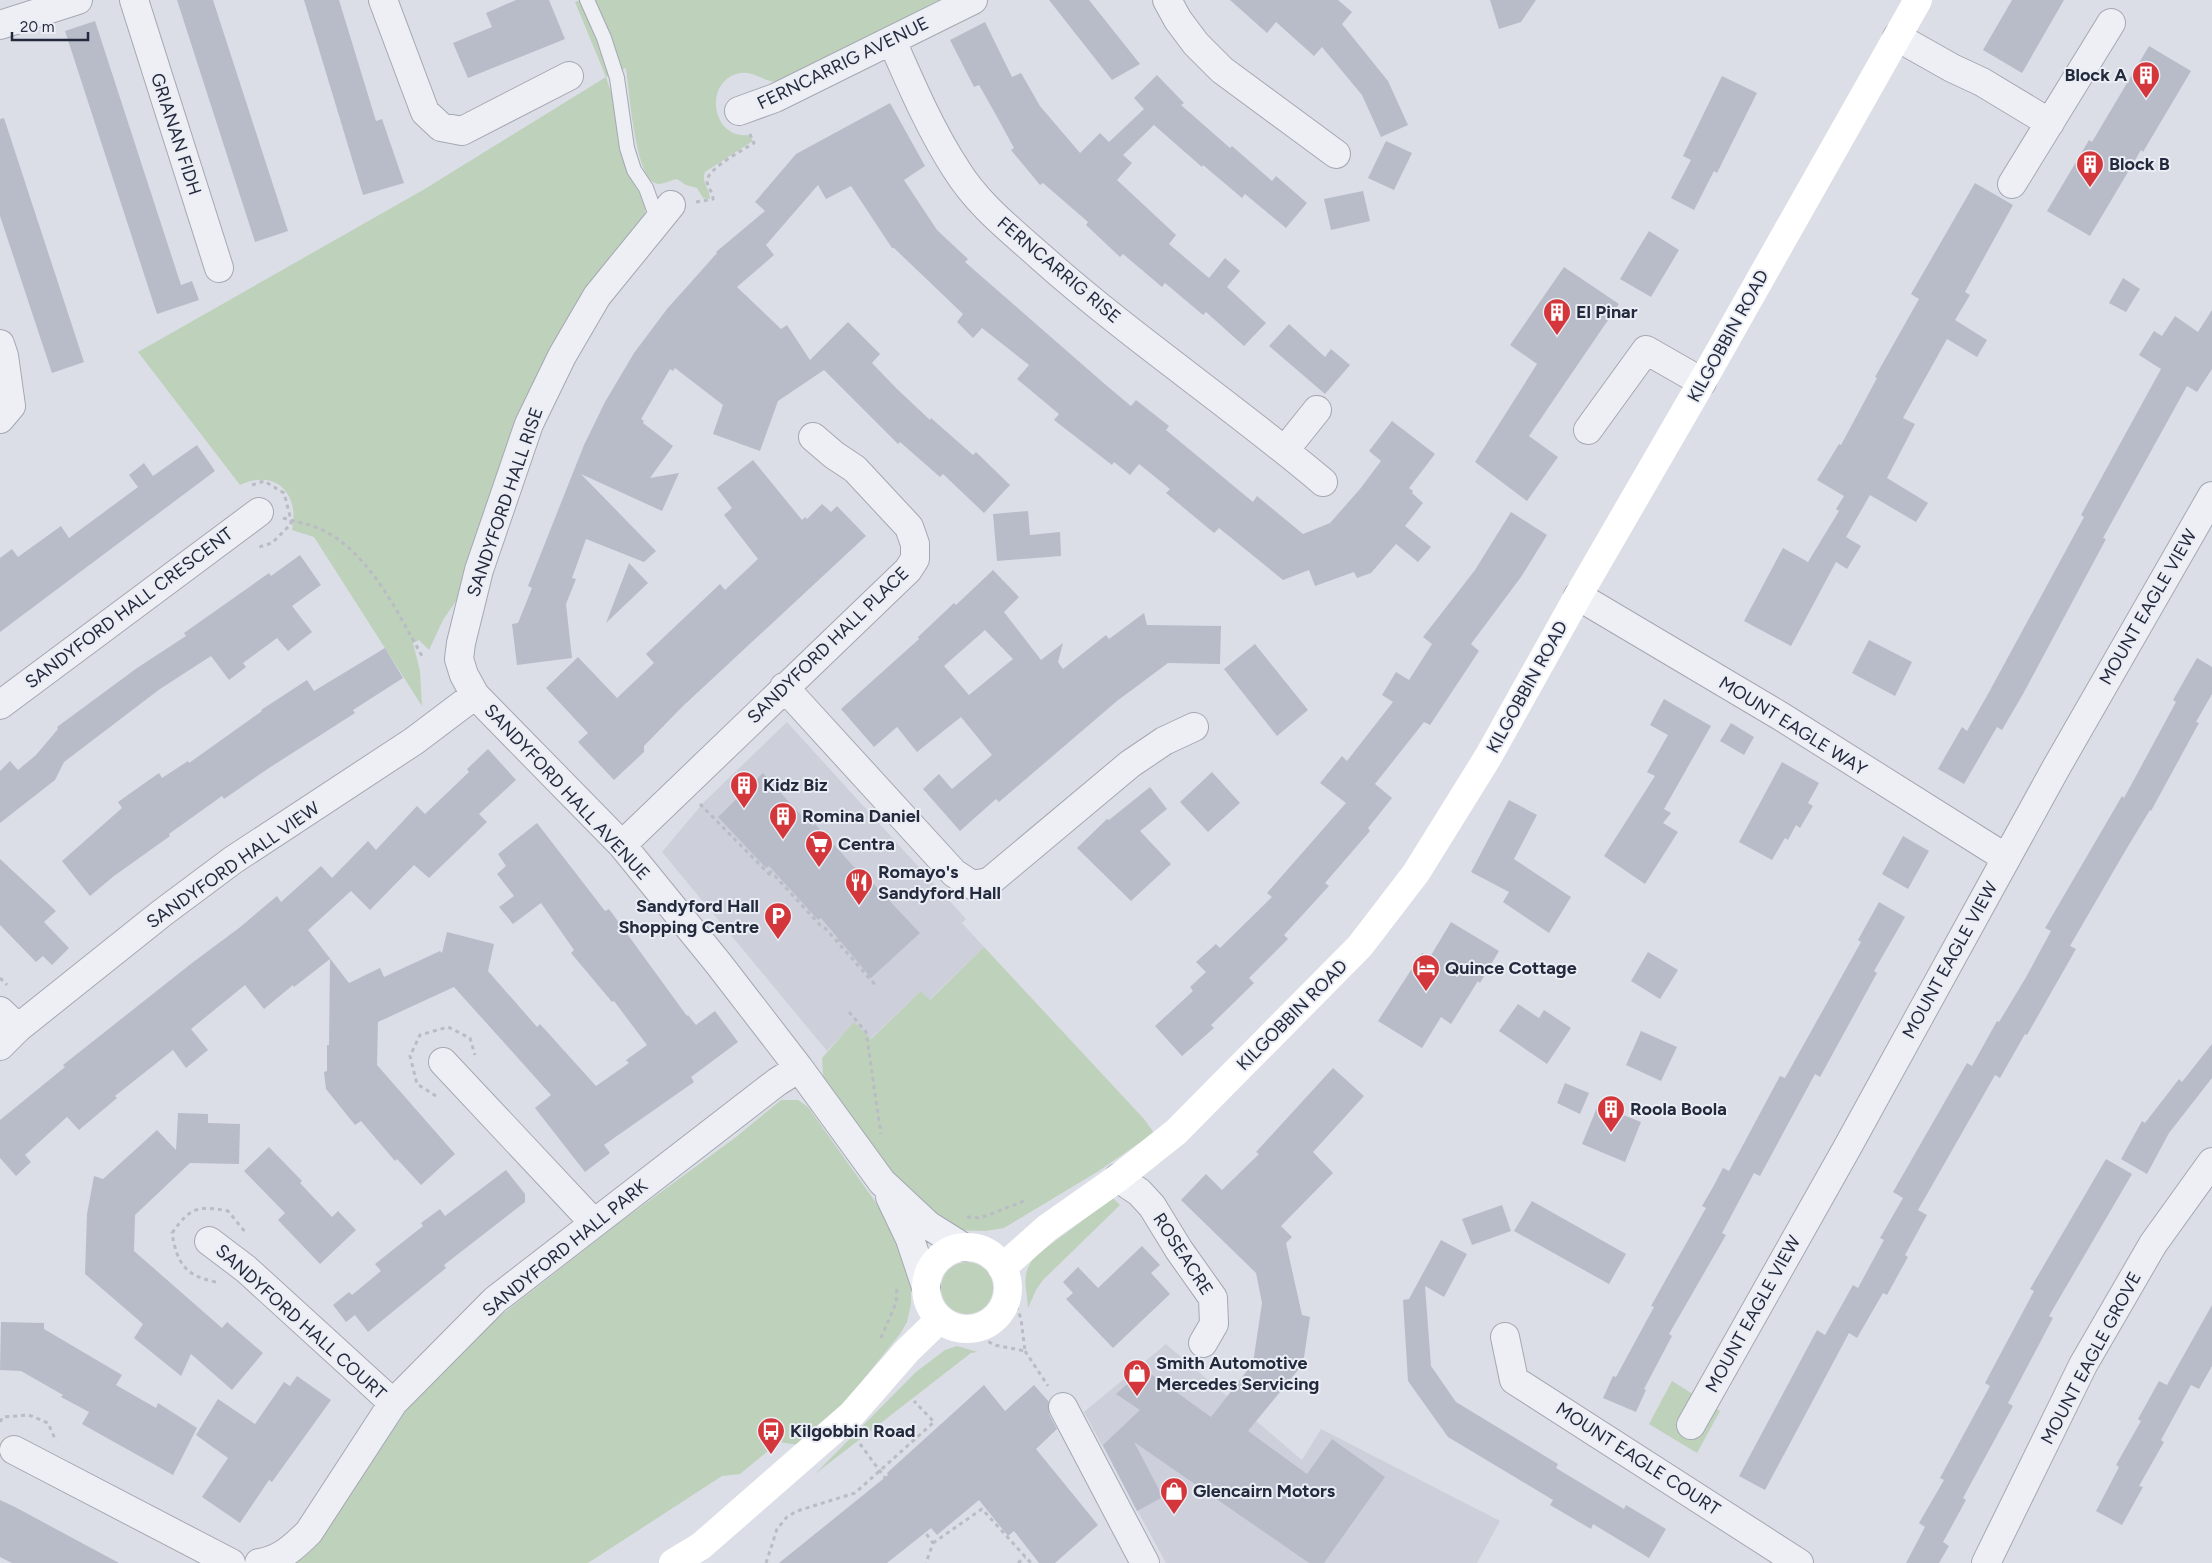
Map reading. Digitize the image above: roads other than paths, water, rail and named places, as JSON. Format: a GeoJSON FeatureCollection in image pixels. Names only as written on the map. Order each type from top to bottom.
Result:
{"type":"FeatureCollection","features":[{"type":"Feature","properties":{"kind":"street"},"geometry":{"type":"LineString","coordinates":[[0,25],[78,0]]}},
{"type":"Feature","properties":{"kind":"street","name":"GRIANAN FIDH"},"geometry":{"type":"LineString","coordinates":[[134,0],[218,268]]}},
{"type":"Feature","properties":{"kind":"street"},"geometry":{"type":"LineString","coordinates":[[383,0],[425,112],[441,127],[462,131],[569,76]]}},
{"type":"Feature","properties":{"kind":"street","name":"FERNCARRIG AVENUE"},"geometry":{"type":"LineString","coordinates":[[739,111],[775,98],[973,0]]}},
{"type":"Feature","properties":{"kind":"street"},"geometry":{"type":"LineString","coordinates":[[1167,0],[1178,20],[1196,44],[1222,70],[1336,154]]}},
{"type":"Feature","properties":{"kind":"street","name":"KILGOBBIN ROAD"},"geometry":{"type":"LineString","coordinates":[[1005,1275],[1047,1228],[1118,1178],[1176,1132],[1360,946],[1416,873],[1488,757],[1918,0]]}},
{"type":"Feature","properties":{"kind":"street"},"geometry":{"type":"LineString","coordinates":[[2012,184],[2111,23]]}},
{"type":"Feature","properties":{"kind":"street"},"geometry":{"type":"LineString","coordinates":[[1897,37],[1952,68],[1982,82],[2050,123]]}},
{"type":"Feature","properties":{"kind":"street","name":"FERNCARRIG RISE"},"geometry":{"type":"LineString","coordinates":[[892,41],[926,114],[956,170],[988,210],[1074,286],[1285,450],[1323,482]]}},
{"type":"Feature","properties":{"kind":"street","name":"SANDYFORD HALL RISE"},"geometry":{"type":"LineString","coordinates":[[459,659],[464,624],[479,570],[529,424],[562,356],[597,296],[664,213]]}},
{"type":"Feature","properties":{"kind":"street"},"geometry":{"type":"LineString","coordinates":[[0,344],[4,356],[11,406],[0,419]]}},
{"type":"Feature","properties":{"kind":"street"},"geometry":{"type":"LineString","coordinates":[[1588,430],[1646,350],[1702,382]]}},
{"type":"Feature","properties":{"kind":"street"},"geometry":{"type":"LineString","coordinates":[[1285,450],[1316,410]]}},
{"type":"Feature","properties":{"kind":"street","name":"SANDYFORD HALL PLACE"},"geometry":{"type":"LineString","coordinates":[[622,845],[784,687],[908,570],[914,559],[915,544],[909,527],[855,468],[834,455],[814,437]]}},
{"type":"Feature","properties":{"kind":"street","name":"MOUNT EAGLE VIEW"},"geometry":{"type":"LineString","coordinates":[[1691,1425],[1847,1148],[2056,768],[2211,500]]}},
{"type":"Feature","properties":{"kind":"street","name":"SANDYFORD HALL CRESCENT"},"geometry":{"type":"LineString","coordinates":[[0,705],[259,512]]}},
{"type":"Feature","properties":{"kind":"street","name":"MOUNT EAGLE WAY"},"geometry":{"type":"LineString","coordinates":[[1578,596],[1782,718],[2006,858]]}},
{"type":"Feature","properties":{"kind":"street","name":"SANDYFORD HALL AVENUE"},"geometry":{"type":"LineString","coordinates":[[459,659],[464,675],[475,695],[622,845],[718,963],[799,1068],[882,1182],[910,1239],[926,1287]]}},
{"type":"Feature","properties":{"kind":"street"},"geometry":{"type":"LineString","coordinates":[[784,687],[954,873],[972,885],[989,882],[1130,764],[1164,741],[1194,727]]}},
{"type":"Feature","properties":{"kind":"street","name":"SANDYFORD HALL VIEW"},"geometry":{"type":"LineString","coordinates":[[6,1028],[225,866],[414,741],[475,695]]}},
{"type":"Feature","properties":{"kind":"street"},"geometry":{"type":"LineString","coordinates":[[443,1062],[594,1223]]}},
{"type":"Feature","properties":{"kind":"street","name":"SANDYFORD HALL PARK"},"geometry":{"type":"LineString","coordinates":[[259,1563],[270,1562],[292,1549],[309,1532],[393,1403],[496,1300],[777,1082],[799,1068]]}},
{"type":"Feature","properties":{"kind":"street","name":"MOUNT EAGLE GROVE"},"geometry":{"type":"LineString","coordinates":[[1986,1563],[2083,1366],[2153,1244],[2212,1162]]}},
{"type":"Feature","properties":{"kind":"street","name":"ROSEACRE"},"geometry":{"type":"LineString","coordinates":[[1118,1178],[1139,1192],[1152,1206],[1179,1250],[1213,1298],[1214,1324],[1203,1343]]}},
{"type":"Feature","properties":{"kind":"street","name":"SANDYFORD HALL AVENUE"},"geometry":{"type":"LineString","coordinates":[[882,1182],[928,1225],[963,1247]]}},
{"type":"Feature","properties":{"kind":"street","name":"SANDYFORD HALL COURT"},"geometry":{"type":"LineString","coordinates":[[209,1241],[246,1269],[393,1403]]}},
{"type":"Feature","properties":{"kind":"street"},"geometry":{"type":"LineString","coordinates":[[963,1247],[976,1248],[989,1253],[1005,1275],[1007,1296],[1002,1309],[993,1319],[981,1326],[968,1329],[954,1327],[940,1319],[928,1301],[926,1287],[930,1269],[939,1257],[950,1250],[963,1247]]}},
{"type":"Feature","properties":{"kind":"street"},"geometry":{"type":"LineString","coordinates":[[673,1563],[701,1546],[852,1414],[908,1351],[940,1319]]}},
{"type":"Feature","properties":{"kind":"street","name":"MOUNT EAGLE COURT"},"geometry":{"type":"LineString","coordinates":[[1505,1337],[1514,1380],[1799,1563]]}},
{"type":"Feature","properties":{"kind":"street"},"geometry":{"type":"LineString","coordinates":[[1056,1397],[1134,1557]]}},
{"type":"Feature","properties":{"kind":"street"},"geometry":{"type":"LineString","coordinates":[[14,1450],[231,1563]]}},
{"type":"Feature","properties":{"kind":"lane"},"geometry":{"type":"LineString","coordinates":[[587,0],[604,38],[617,78],[627,148],[634,170],[664,213]]}},
{"type":"Feature","properties":{"kind":"place","name":"Block A"},"geometry":{"type":"Point","coordinates":[2146,99]}},
{"type":"Feature","properties":{"kind":"place","name":"Block B"},"geometry":{"type":"Point","coordinates":[2090,188]}},
{"type":"Feature","properties":{"kind":"place","name":"El Pinar"},"geometry":{"type":"Point","coordinates":[1557,336]}},
{"type":"Feature","properties":{"kind":"place","name":"Kidz Biz"},"geometry":{"type":"Point","coordinates":[744,809]}},
{"type":"Feature","properties":{"kind":"place","name":"Romina Daniel"},"geometry":{"type":"Point","coordinates":[783,840]}},
{"type":"Feature","properties":{"kind":"place","name":"Centra"},"geometry":{"type":"Point","coordinates":[819,868]}},
{"type":"Feature","properties":{"kind":"place","name":"Romayo's Sandyford Hall"},"geometry":{"type":"Point","coordinates":[859,906]}},
{"type":"Feature","properties":{"kind":"place","name":"Sandyford Hall Shopping Centre"},"geometry":{"type":"Point","coordinates":[778,940]}},
{"type":"Feature","properties":{"kind":"place","name":"Quince Cottage"},"geometry":{"type":"Point","coordinates":[1426,992]}},
{"type":"Feature","properties":{"kind":"place","name":"Roola Boola"},"geometry":{"type":"Point","coordinates":[1611,1133]}},
{"type":"Feature","properties":{"kind":"place","name":"Smith Automotive Mercedes Servicing"},"geometry":{"type":"Point","coordinates":[1137,1397]}},
{"type":"Feature","properties":{"kind":"place","name":"Kilgobbin Road"},"geometry":{"type":"Point","coordinates":[771,1455]}},
{"type":"Feature","properties":{"kind":"place","name":"Glencairn Motors"},"geometry":{"type":"Point","coordinates":[1174,1515]}}]}
